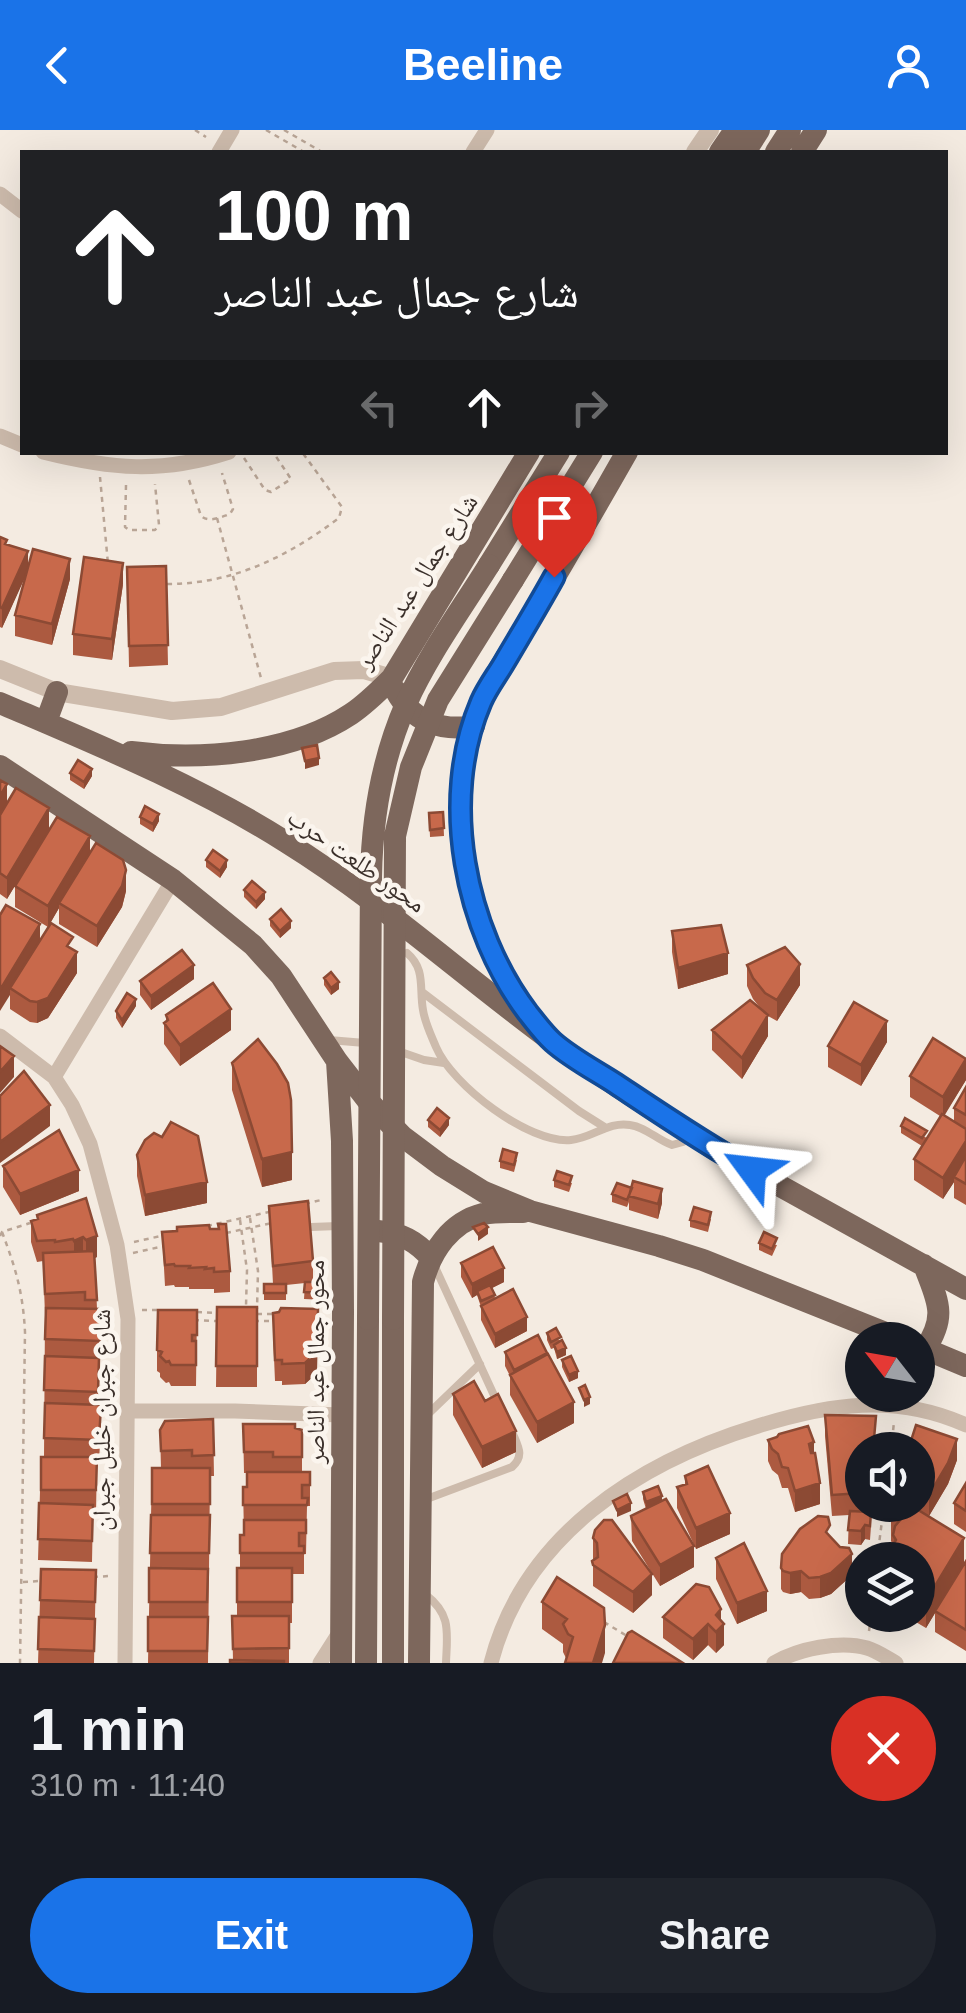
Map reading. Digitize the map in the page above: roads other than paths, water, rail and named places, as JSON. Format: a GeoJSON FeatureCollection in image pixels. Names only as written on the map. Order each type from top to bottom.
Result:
{"type":"FeatureCollection","features":[{"type":"Feature","properties":{"kind":"main road","name":"شارع جمال عبد الناصر"},"geometry":{"type":"LineString","coordinates":[[99,744],[124,751],[176,756],[231,753],[286,742],[332,725],[364,705],[392,678],[528,455]]}},
{"type":"Feature","properties":{"kind":"main road"},"geometry":{"type":"LineString","coordinates":[[366,1663],[374,817],[387,758],[406,704],[557,455]]}},
{"type":"Feature","properties":{"kind":"main road"},"geometry":{"type":"LineString","coordinates":[[393,1663],[395,836],[410,766],[430,716],[455,669],[590,455]]}},
{"type":"Feature","properties":{"kind":"main road"},"geometry":{"type":"LineString","coordinates":[[554,1043],[520,1002],[494,957],[475,908],[462,830],[466,765],[482,701],[625,455]]}},
{"type":"Feature","properties":{"kind":"main road"},"geometry":{"type":"LineString","coordinates":[[392,678],[406,707],[426,722],[449,728],[474,726]]}},
{"type":"Feature","properties":{"kind":"main road"},"geometry":{"type":"LineString","coordinates":[[46,722],[57,692]]}},
{"type":"Feature","properties":{"kind":"main road","name":"محور طلعت حرب"},"geometry":{"type":"LineString","coordinates":[[0,702],[99,744],[224,806],[333,872],[554,1043],[717,1151],[966,1289]]}},
{"type":"Feature","properties":{"kind":"main road"},"geometry":{"type":"LineString","coordinates":[[0,766],[173,880],[253,945],[281,976],[368,1101],[442,1166],[484,1192],[530,1212],[688,1256],[856,1322]]}},
{"type":"Feature","properties":{"kind":"main road","name":"محور جمال عبد الناصر"},"geometry":{"type":"LineString","coordinates":[[337,1061],[343,1235],[335,1314],[342,1414],[340,1663]]}},
{"type":"Feature","properties":{"kind":"main road"},"geometry":{"type":"LineString","coordinates":[[419,1663],[422,1282],[431,1258],[447,1236],[472,1218],[485,1213],[530,1212]]}},
{"type":"Feature","properties":{"kind":"main road"},"geometry":{"type":"LineString","coordinates":[[343,1235],[390,1232],[413,1240],[431,1258]]}},
{"type":"Feature","properties":{"kind":"main road"},"geometry":{"type":"LineString","coordinates":[[924,1265],[940,1306],[935,1327]]}},
{"type":"Feature","properties":{"kind":"main road"},"geometry":{"type":"LineString","coordinates":[[935,1353],[966,1366]]}},
{"type":"Feature","properties":{"kind":"street"},"geometry":{"type":"LineString","coordinates":[[0,194],[20,209]]}},
{"type":"Feature","properties":{"kind":"street"},"geometry":{"type":"LineString","coordinates":[[57,455],[126,468],[154,468],[223,455]]}},
{"type":"Feature","properties":{"kind":"street"},"geometry":{"type":"LineString","coordinates":[[0,668],[57,692],[172,710],[221,708],[334,670],[364,670],[392,678]]}},
{"type":"Feature","properties":{"kind":"street"},"geometry":{"type":"LineString","coordinates":[[54,1078],[173,880]]}},
{"type":"Feature","properties":{"kind":"street","name":"شارع جبران خليل جبران"},"geometry":{"type":"LineString","coordinates":[[0,1036],[54,1078],[72,1106],[90,1144],[118,1250],[127,1309],[125,1663]]}},
{"type":"Feature","properties":{"kind":"street"},"geometry":{"type":"LineString","coordinates":[[491,1663],[510,1610],[530,1577],[559,1542],[592,1510],[641,1474],[682,1453],[807,1411],[853,1405],[896,1405],[966,1424]]}},
{"type":"Feature","properties":{"kind":"street"},"geometry":{"type":"LineString","coordinates":[[128,1411],[342,1414]]}},
{"type":"Feature","properties":{"kind":"street"},"geometry":{"type":"LineString","coordinates":[[320,1663],[341,1630]]}},
{"type":"Feature","properties":{"kind":"street"},"geometry":{"type":"LineString","coordinates":[[774,1663],[803,1650],[832,1646],[867,1648],[896,1663]]}},
{"type":"Feature","properties":{"kind":"lane"},"geometry":{"type":"LineString","coordinates":[[407,953],[420,970],[427,1026],[444,1063],[483,1102],[543,1136],[564,1140],[617,1125],[633,1125],[672,1145],[692,1134]]}},
{"type":"Feature","properties":{"kind":"lane"},"geometry":{"type":"LineString","coordinates":[[422,992],[606,1128]]}},
{"type":"Feature","properties":{"kind":"lane"},"geometry":{"type":"LineString","coordinates":[[325,1040],[373,1044]]}},
{"type":"Feature","properties":{"kind":"lane"},"geometry":{"type":"LineString","coordinates":[[388,1048],[444,1063]]}},
{"type":"Feature","properties":{"kind":"lane"},"geometry":{"type":"LineString","coordinates":[[311,1227],[343,1235]]}},
{"type":"Feature","properties":{"kind":"lane"},"geometry":{"type":"LineString","coordinates":[[420,1501],[512,1467],[521,1451],[431,1258]]}},
{"type":"Feature","properties":{"kind":"lane"},"geometry":{"type":"LineString","coordinates":[[420,1421],[480,1364]]}},
{"type":"Feature","properties":{"kind":"lane"},"geometry":{"type":"LineString","coordinates":[[420,1590],[440,1606],[446,1619],[446,1663]]}}]}
